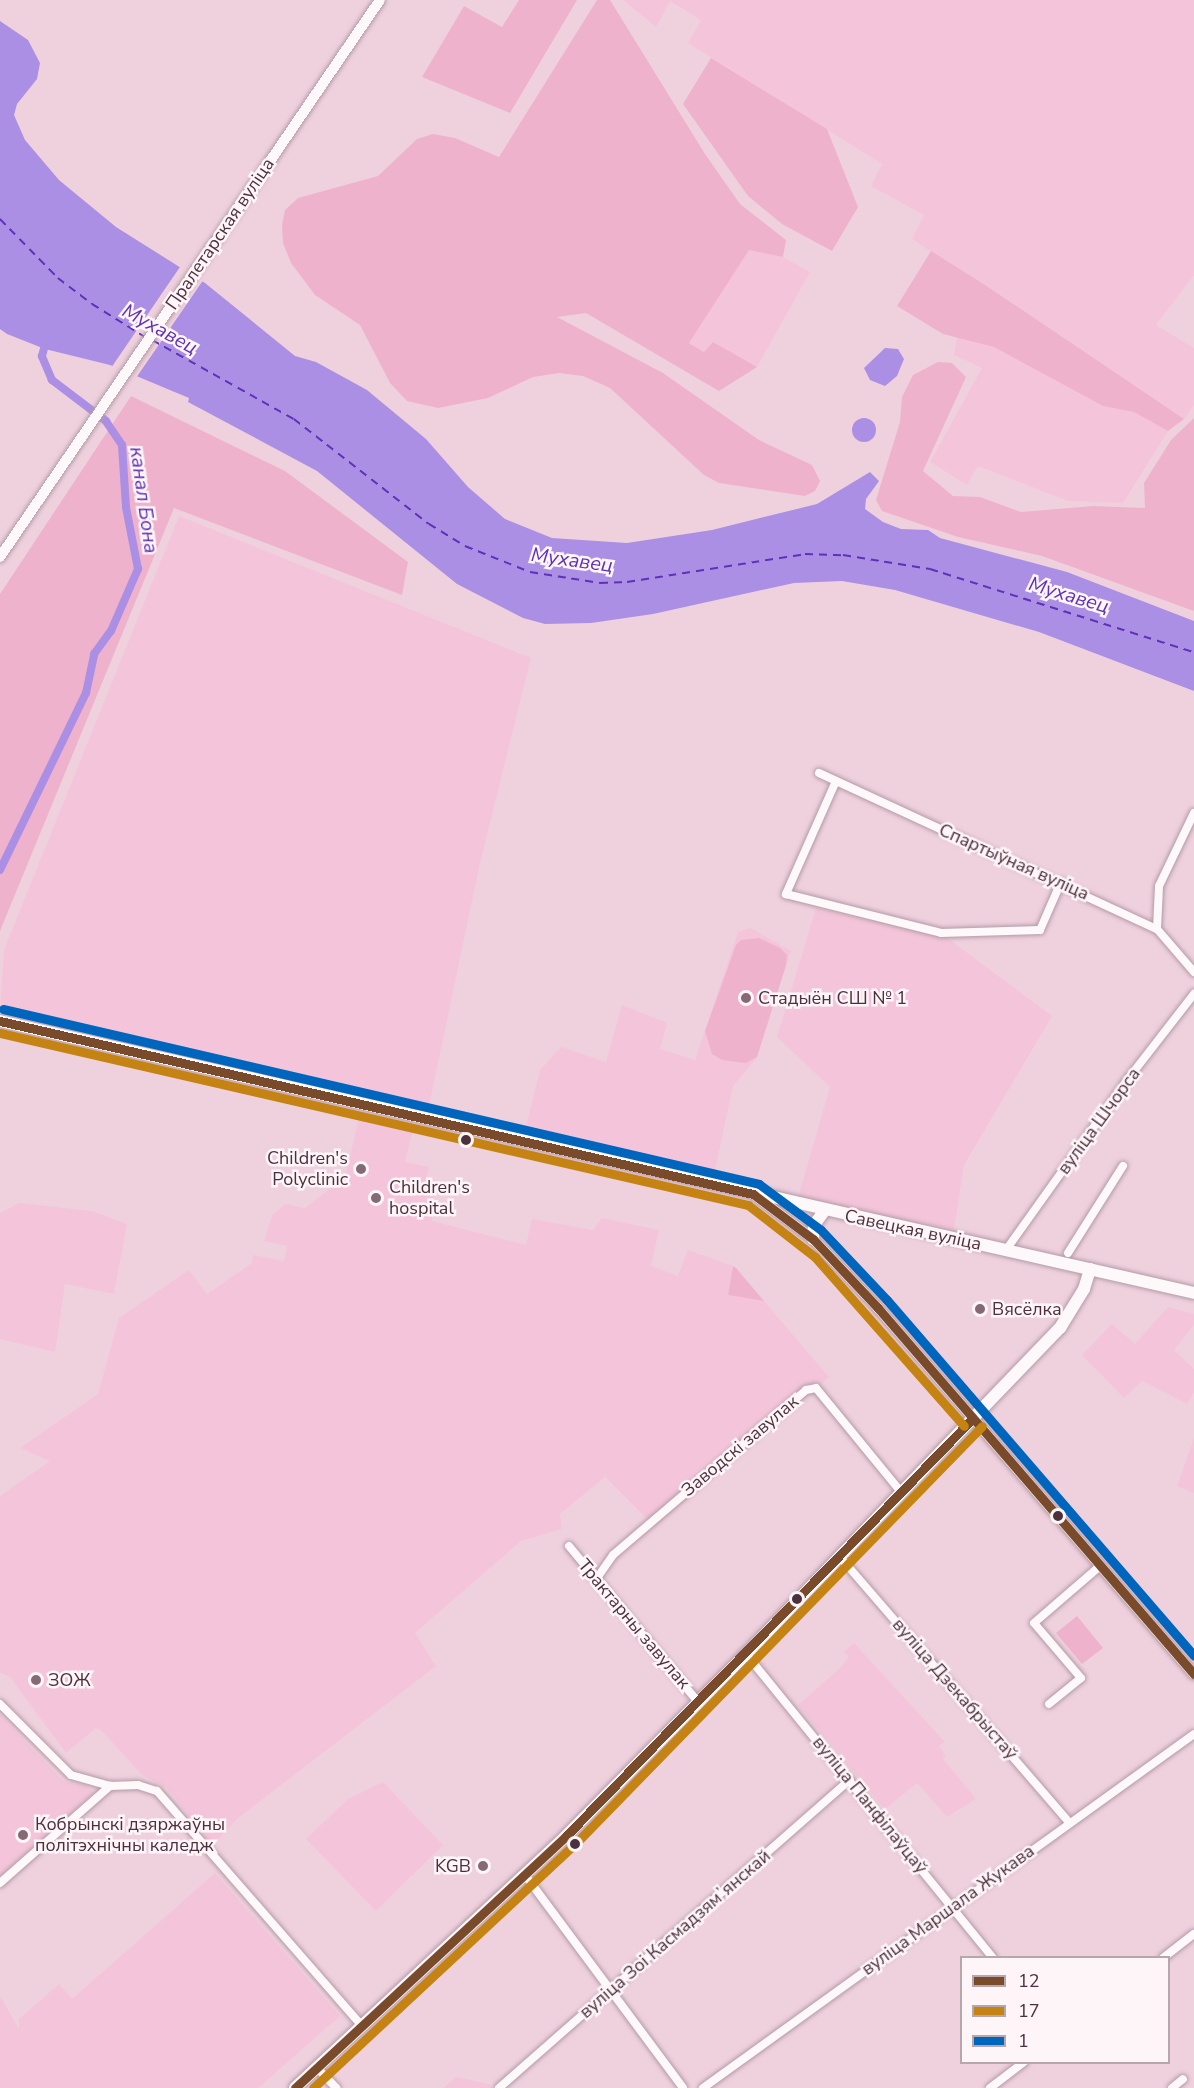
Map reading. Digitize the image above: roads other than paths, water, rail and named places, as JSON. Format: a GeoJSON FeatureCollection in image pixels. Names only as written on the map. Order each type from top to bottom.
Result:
{"type":"FeatureCollection","features":[{"type":"Feature","properties":{"kind":"main road","name":"Пралетарская вуліца"},"geometry":{"type":"LineString","coordinates":[[0,557],[380,0]]}},
{"type":"Feature","properties":{"kind":"main road","name":"Савецкая вуліца"},"geometry":{"type":"LineString","coordinates":[[0,1021],[824,1211],[1194,1293]]}},
{"type":"Feature","properties":{"kind":"main road"},"geometry":{"type":"LineString","coordinates":[[753,1194],[813,1239],[973,1418],[1194,1674]]}},
{"type":"Feature","properties":{"kind":"main road"},"geometry":{"type":"LineString","coordinates":[[813,1239],[814,1225],[824,1211]]}},
{"type":"Feature","properties":{"kind":"main road"},"geometry":{"type":"LineString","coordinates":[[295,2088],[525,1875],[746,1654],[1060,1328],[1084,1289],[1090,1269]]}},
{"type":"Feature","properties":{"kind":"street","name":"Спартыўная вуліца"},"geometry":{"type":"LineString","coordinates":[[819,773],[1061,882],[1158,929],[1194,972]]}},
{"type":"Feature","properties":{"kind":"street"},"geometry":{"type":"LineString","coordinates":[[836,781],[786,894],[941,933],[1040,930],[1061,882]]}},
{"type":"Feature","properties":{"kind":"street"},"geometry":{"type":"LineString","coordinates":[[1158,929],[1158,886],[1194,813]]}},
{"type":"Feature","properties":{"kind":"street","name":"вуліца Шчорса"},"geometry":{"type":"LineString","coordinates":[[1006,1250],[1128,1079],[1194,994]]}},
{"type":"Feature","properties":{"kind":"street"},"geometry":{"type":"LineString","coordinates":[[1068,1253],[1123,1166]]}},
{"type":"Feature","properties":{"kind":"street","name":"Заводскі завулак"},"geometry":{"type":"LineString","coordinates":[[597,1578],[621,1548],[806,1390],[816,1388],[901,1492]]}},
{"type":"Feature","properties":{"kind":"street","name":"Трактарны завулак"},"geometry":{"type":"LineString","coordinates":[[569,1546],[698,1702]]}},
{"type":"Feature","properties":{"kind":"street","name":"вуліца Дзекабрыстаў"},"geometry":{"type":"LineString","coordinates":[[840,1557],[1069,1822]]}},
{"type":"Feature","properties":{"kind":"street"},"geometry":{"type":"LineString","coordinates":[[1049,1704],[1081,1678],[1034,1623],[1101,1566]]}},
{"type":"Feature","properties":{"kind":"street","name":"вуліца Панфілаўцаў"},"geometry":{"type":"LineString","coordinates":[[746,1654],[991,1956]]}},
{"type":"Feature","properties":{"kind":"street"},"geometry":{"type":"LineString","coordinates":[[0,1704],[65,1771],[110,1786],[146,1786],[167,1801],[362,2026]]}},
{"type":"Feature","properties":{"kind":"street","name":"вуліца Маршала Жукава"},"geometry":{"type":"LineString","coordinates":[[703,2088],[1194,1734]]}},
{"type":"Feature","properties":{"kind":"street","name":"вуліца Зоі Касмадзямʼянскай"},"geometry":{"type":"LineString","coordinates":[[499,2088],[850,1780]]}},
{"type":"Feature","properties":{"kind":"street"},"geometry":{"type":"LineString","coordinates":[[0,1883],[110,1786]]}},
{"type":"Feature","properties":{"kind":"street"},"geometry":{"type":"LineString","coordinates":[[525,1875],[683,2088]]}},
{"type":"Feature","properties":{"kind":"street"},"geometry":{"type":"LineString","coordinates":[[1166,1956],[1194,1934]]}},
{"type":"Feature","properties":{"kind":"street"},"geometry":{"type":"LineString","coordinates":[[990,2088],[1021,2064]]}},
{"type":"Feature","properties":{"kind":"street"},"geometry":{"type":"LineString","coordinates":[[317,2068],[336,2088]]}},
{"type":"Feature","properties":{"kind":"street"},"geometry":{"type":"LineString","coordinates":[[1172,2088],[1183,2079]]}},
{"type":"Feature","properties":{"kind":"water","name":"Мухавец"},"geometry":{"type":"Polygon","coordinates":[[[0,21],[28,40],[40,63],[37,79],[17,104],[14,115],[25,140],[59,180],[116,227],[205,283],[295,356],[316,362],[367,390],[426,439],[468,487],[505,519],[552,538],[627,543],[712,530],[817,504],[870,472],[879,481],[866,499],[865,509],[883,522],[901,529],[928,530],[940,538],[1067,572],[1194,621],[1194,691],[1039,632],[895,590],[842,581],[794,583],[653,614],[591,623],[545,624],[523,618],[457,584],[317,471],[188,402],[189,398],[110,365],[45,349],[7,334],[0,329],[0,21]]]}},
{"type":"Feature","properties":{"kind":"water"},"geometry":{"type":"Polygon","coordinates":[[[885,348],[898,349],[904,359],[897,376],[885,386],[870,380],[864,368],[885,348]]]}},
{"type":"Feature","properties":{"kind":"water"},"geometry":{"type":"Polygon","coordinates":[[[864,418],[873,421],[876,430],[873,439],[864,442],[855,439],[852,430],[855,421],[864,418]]]}},
{"type":"Feature","properties":{"kind":"waterway","name":"канал Бона"},"geometry":{"type":"LineString","coordinates":[[0,870],[86,693],[94,654],[111,631],[138,569],[126,507],[122,445],[106,421],[52,380],[42,356],[46,341]]}},
{"type":"Feature","properties":{"kind":"place","name":"Стадыён СШ № 1"},"geometry":{"type":"Point","coordinates":[746,998]}},
{"type":"Feature","properties":{"kind":"place","name":"Children's Polyclinic"},"geometry":{"type":"Point","coordinates":[361,1169]}},
{"type":"Feature","properties":{"kind":"place","name":"Children's hospital"},"geometry":{"type":"Point","coordinates":[376,1198]}},
{"type":"Feature","properties":{"kind":"place","name":"Вясёлка"},"geometry":{"type":"Point","coordinates":[980,1309]}},
{"type":"Feature","properties":{"kind":"place","name":"ЗОЖ"},"geometry":{"type":"Point","coordinates":[36,1680]}},
{"type":"Feature","properties":{"kind":"place","name":"Кобрынскі дзяржаўны політэхнічны каледж"},"geometry":{"type":"Point","coordinates":[23,1835]}},
{"type":"Feature","properties":{"kind":"place","name":"KGB"},"geometry":{"type":"Point","coordinates":[483,1866]}}]}
